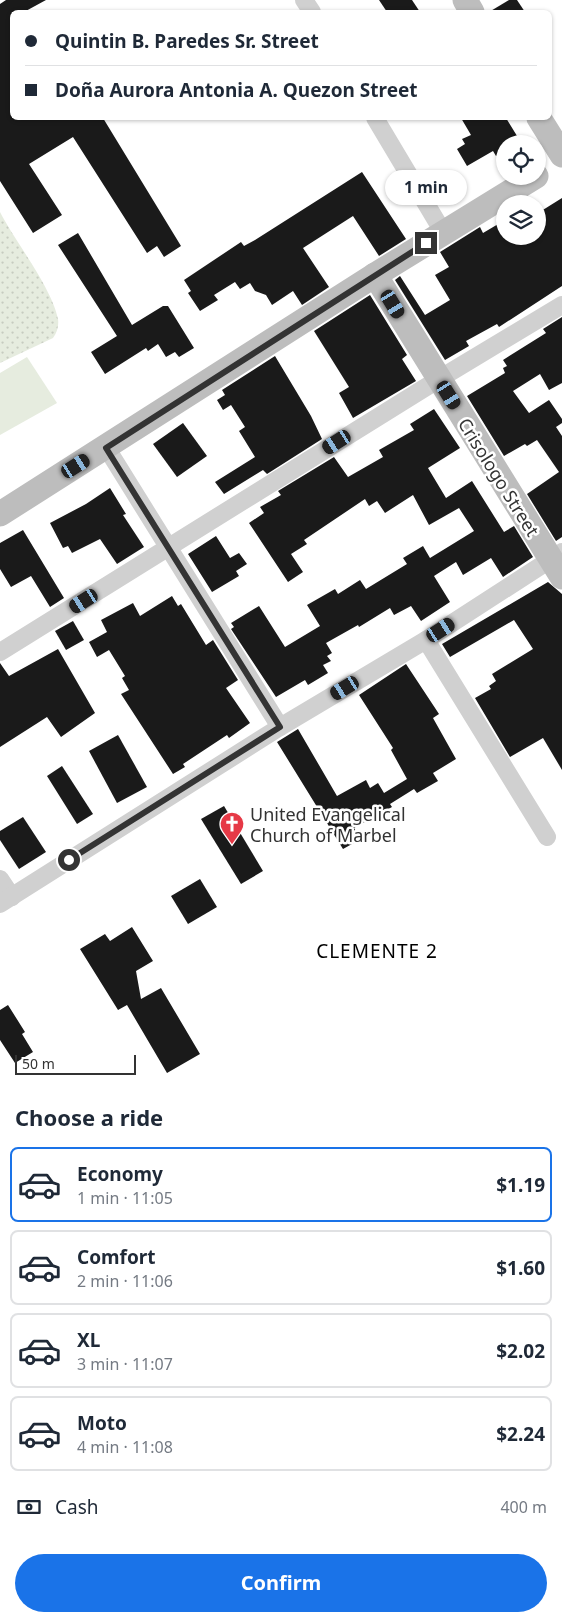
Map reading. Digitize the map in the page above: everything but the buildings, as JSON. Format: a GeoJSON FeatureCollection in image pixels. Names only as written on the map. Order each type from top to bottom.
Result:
{"type":"FeatureCollection","features":[{"type":"Feature","properties":{"kind":"street"},"geometry":{"type":"LineString","coordinates":[[376,120],[443,232]]}},
{"type":"Feature","properties":{"kind":"street"},"geometry":{"type":"LineString","coordinates":[[540,120],[562,155]]}},
{"type":"Feature","properties":{"kind":"street"},"geometry":{"type":"LineString","coordinates":[[546,171],[562,161]]}},
{"type":"Feature","properties":{"kind":"street"},"geometry":{"type":"LineString","coordinates":[[0,514],[443,232],[522,185]]}},
{"type":"Feature","properties":{"kind":"street","name":"Crisologo Street"},"geometry":{"type":"LineString","coordinates":[[375,275],[438,379],[558,563]]}},
{"type":"Feature","properties":{"kind":"street"},"geometry":{"type":"LineString","coordinates":[[0,652],[169,549],[438,379],[562,305]]}},
{"type":"Feature","properties":{"kind":"street"},"geometry":{"type":"LineString","coordinates":[[106,448],[280,727]]}},
{"type":"Feature","properties":{"kind":"street"},"geometry":{"type":"LineString","coordinates":[[0,878],[6,901],[280,727],[558,563]]}},
{"type":"Feature","properties":{"kind":"street"},"geometry":{"type":"LineString","coordinates":[[426,640],[547,836]]}},
{"type":"Feature","properties":{"kind":"shaded area"},"geometry":{"type":"Polygon","coordinates":[[[0,212],[49,294],[58,322],[56,334],[53,338],[0,363],[0,212]]]}},
{"type":"Feature","properties":{"kind":"shaded area"},"geometry":{"type":"Polygon","coordinates":[[[27,357],[57,403],[0,435],[0,373],[27,357]]]}},
{"type":"Feature","properties":{"kind":"place","name":"United Evangelical Church of Marbel"},"geometry":{"type":"Point","coordinates":[232,845]}},
{"type":"Feature","properties":{"kind":"district","name":"CLEMENTE 2"},"geometry":{"type":"Point","coordinates":[377,951]}},
{"type":"Feature","properties":{"kind":"route"},"geometry":{"type":"LineString","coordinates":[[69,860],[280,727],[106,448],[426,243]]}}]}
